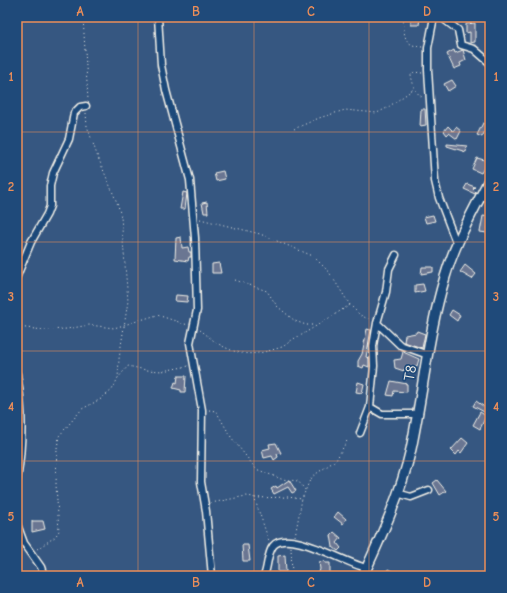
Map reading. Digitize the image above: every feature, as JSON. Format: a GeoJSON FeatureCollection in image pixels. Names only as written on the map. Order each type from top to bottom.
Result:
{"type":"FeatureCollection","features":[{"type":"Feature","properties":{"kind":"street"},"geometry":{"type":"LineString","coordinates":[[158,17],[163,75],[190,180],[197,310],[190,343],[202,410],[201,475],[212,576]]}},
{"type":"Feature","properties":{"kind":"street"},"geometry":{"type":"LineString","coordinates":[[434,17],[428,48],[428,73],[431,97],[436,190],[456,245]]}},
{"type":"Feature","properties":{"kind":"street"},"geometry":{"type":"LineString","coordinates":[[441,17],[458,30],[461,45],[474,49],[490,63]]}},
{"type":"Feature","properties":{"kind":"street"},"geometry":{"type":"LineString","coordinates":[[17,276],[30,242],[48,214],[50,206],[50,186],[53,173],[69,139],[74,113],[80,108],[86,106]]}},
{"type":"Feature","properties":{"kind":"street","name":"T8"},"geometry":{"type":"LineString","coordinates":[[365,572],[397,493],[411,449],[428,355],[445,275],[456,245],[490,178]]}},
{"type":"Feature","properties":{"kind":"street"},"geometry":{"type":"LineString","coordinates":[[360,434],[370,407],[374,366],[373,346],[377,323],[386,292],[390,269],[396,255]]}},
{"type":"Feature","properties":{"kind":"street"},"geometry":{"type":"LineString","coordinates":[[377,323],[400,345],[428,355]]}},
{"type":"Feature","properties":{"kind":"street"},"geometry":{"type":"LineString","coordinates":[[17,374],[22,404],[22,426],[17,480]]}},
{"type":"Feature","properties":{"kind":"street"},"geometry":{"type":"LineString","coordinates":[[370,407],[382,414],[417,414]]}},
{"type":"Feature","properties":{"kind":"street"},"geometry":{"type":"LineString","coordinates":[[397,493],[412,497],[429,490]]}},
{"type":"Feature","properties":{"kind":"street"},"geometry":{"type":"LineString","coordinates":[[17,524],[24,543],[44,576]]}},
{"type":"Feature","properties":{"kind":"street"},"geometry":{"type":"LineString","coordinates":[[264,576],[272,547],[279,542],[292,542],[337,556],[365,572]]}},
{"type":"Feature","properties":{"kind":"path"},"geometry":{"type":"LineString","coordinates":[[83,17],[84,68],[88,98],[86,106],[87,126],[97,155],[118,205],[121,217],[128,287],[128,310],[119,359],[118,378]]}},
{"type":"Feature","properties":{"kind":"path"},"geometry":{"type":"LineString","coordinates":[[403,17],[407,42],[411,45],[428,48]]}},
{"type":"Feature","properties":{"kind":"path"},"geometry":{"type":"LineString","coordinates":[[428,73],[411,73],[415,88],[422,97],[431,97]]}},
{"type":"Feature","properties":{"kind":"path"},"geometry":{"type":"LineString","coordinates":[[294,129],[320,118],[345,110],[377,113],[387,108],[415,88]]}},
{"type":"Feature","properties":{"kind":"path"},"geometry":{"type":"LineString","coordinates":[[193,216],[260,234],[313,256],[329,272],[350,304],[360,315],[377,323]]}},
{"type":"Feature","properties":{"kind":"path"},"geometry":{"type":"LineString","coordinates":[[235,280],[267,291],[277,306],[295,321],[306,325],[316,325]]}},
{"type":"Feature","properties":{"kind":"path"},"geometry":{"type":"LineString","coordinates":[[17,327],[52,330],[89,325],[114,328],[157,315],[193,327],[232,351],[258,354],[283,346],[290,340],[300,336],[350,304]]}},
{"type":"Feature","properties":{"kind":"path"},"geometry":{"type":"LineString","coordinates":[[35,559],[39,547],[51,540],[59,531],[56,485],[57,448],[59,436],[82,409],[101,399],[112,390],[118,378],[130,365],[146,370],[162,371],[193,364]]}},
{"type":"Feature","properties":{"kind":"path"},"geometry":{"type":"LineString","coordinates":[[202,410],[216,411],[231,437],[256,469],[281,478],[298,481],[306,491]]}},
{"type":"Feature","properties":{"kind":"path"},"geometry":{"type":"LineString","coordinates":[[292,576],[290,554],[292,542],[297,531],[302,499],[310,480],[336,460],[348,439]]}},
{"type":"Feature","properties":{"kind":"path"},"geometry":{"type":"LineString","coordinates":[[205,504],[246,496],[255,498],[294,497],[302,499]]}},
{"type":"Feature","properties":{"kind":"path"},"geometry":{"type":"LineString","coordinates":[[255,498],[265,531],[272,547]]}},
{"type":"Feature","properties":{"kind":"building"},"geometry":{"type":"Polygon","coordinates":[[[411,18],[420,18],[419,25],[411,25],[411,18]]]}},
{"type":"Feature","properties":{"kind":"building"},"geometry":{"type":"Polygon","coordinates":[[[475,23],[475,42],[470,43],[470,32],[466,33],[466,24],[475,23]]]}},
{"type":"Feature","properties":{"kind":"building"},"geometry":{"type":"Polygon","coordinates":[[[454,50],[455,53],[463,50],[466,60],[460,63],[461,66],[454,69],[447,54],[454,50]]]}},
{"type":"Feature","properties":{"kind":"building"},"geometry":{"type":"Polygon","coordinates":[[[452,80],[456,86],[448,91],[444,84],[452,80]]]}},
{"type":"Feature","properties":{"kind":"building"},"geometry":{"type":"Polygon","coordinates":[[[421,109],[425,109],[426,125],[420,126],[421,109]]]}},
{"type":"Feature","properties":{"kind":"building"},"geometry":{"type":"Polygon","coordinates":[[[483,123],[488,125],[482,137],[477,135],[483,123]]]}},
{"type":"Feature","properties":{"kind":"building"},"geometry":{"type":"Polygon","coordinates":[[[448,126],[453,131],[456,127],[461,131],[457,139],[449,133],[447,135],[444,131],[448,126]]]}},
{"type":"Feature","properties":{"kind":"building"},"geometry":{"type":"Polygon","coordinates":[[[447,144],[467,146],[466,152],[447,146],[447,144]]]}},
{"type":"Feature","properties":{"kind":"building"},"geometry":{"type":"Polygon","coordinates":[[[477,158],[488,161],[481,173],[472,169],[477,158]]]}},
{"type":"Feature","properties":{"kind":"building"},"geometry":{"type":"Polygon","coordinates":[[[223,171],[225,179],[216,181],[214,173],[223,171]]]}},
{"type":"Feature","properties":{"kind":"building"},"geometry":{"type":"Polygon","coordinates":[[[467,184],[475,187],[473,189],[476,192],[475,194],[464,189],[467,184]]]}},
{"type":"Feature","properties":{"kind":"building"},"geometry":{"type":"Polygon","coordinates":[[[183,192],[187,193],[185,209],[180,209],[183,192]]]}},
{"type":"Feature","properties":{"kind":"building"},"geometry":{"type":"Polygon","coordinates":[[[207,202],[208,213],[204,213],[202,203],[207,202]]]}},
{"type":"Feature","properties":{"kind":"building"},"geometry":{"type":"Polygon","coordinates":[[[433,215],[435,221],[426,223],[424,217],[433,215]]]}},
{"type":"Feature","properties":{"kind":"building"},"geometry":{"type":"Polygon","coordinates":[[[483,216],[490,217],[487,233],[480,232],[483,216]]]}},
{"type":"Feature","properties":{"kind":"building"},"geometry":{"type":"Polygon","coordinates":[[[181,237],[182,248],[188,247],[189,252],[191,252],[191,257],[189,257],[188,261],[175,259],[176,238],[181,237]]]}},
{"type":"Feature","properties":{"kind":"building"},"geometry":{"type":"Polygon","coordinates":[[[219,263],[221,273],[212,273],[212,264],[219,263]]]}},
{"type":"Feature","properties":{"kind":"building"},"geometry":{"type":"Polygon","coordinates":[[[465,265],[476,274],[472,279],[460,272],[465,265]]]}},
{"type":"Feature","properties":{"kind":"building"},"geometry":{"type":"Polygon","coordinates":[[[422,267],[433,267],[433,272],[421,274],[422,267]]]}},
{"type":"Feature","properties":{"kind":"building"},"geometry":{"type":"Polygon","coordinates":[[[423,284],[425,291],[415,293],[415,285],[423,284]]]}},
{"type":"Feature","properties":{"kind":"building"},"geometry":{"type":"Polygon","coordinates":[[[176,295],[188,296],[187,302],[175,301],[176,295]]]}},
{"type":"Feature","properties":{"kind":"building"},"geometry":{"type":"Polygon","coordinates":[[[452,310],[460,315],[457,321],[449,315],[452,310]]]}},
{"type":"Feature","properties":{"kind":"building"},"geometry":{"type":"Polygon","coordinates":[[[367,329],[371,330],[366,357],[369,358],[369,367],[364,365],[363,368],[358,366],[358,361],[362,354],[367,329]]]}},
{"type":"Feature","properties":{"kind":"building"},"geometry":{"type":"Polygon","coordinates":[[[417,331],[425,334],[422,348],[404,342],[405,335],[416,333],[417,331]]]}},
{"type":"Feature","properties":{"kind":"building"},"geometry":{"type":"Polygon","coordinates":[[[403,352],[419,359],[417,366],[415,366],[412,373],[404,369],[404,371],[395,368],[394,360],[401,359],[403,352]]]}},
{"type":"Feature","properties":{"kind":"building"},"geometry":{"type":"Polygon","coordinates":[[[178,376],[186,376],[185,392],[181,392],[181,390],[173,388],[175,382],[177,383],[178,376]]]}},
{"type":"Feature","properties":{"kind":"building"},"geometry":{"type":"Polygon","coordinates":[[[391,381],[407,384],[407,392],[394,391],[393,396],[387,395],[391,381]]]}},
{"type":"Feature","properties":{"kind":"building"},"geometry":{"type":"Polygon","coordinates":[[[358,382],[364,384],[362,393],[356,392],[358,382]]]}},
{"type":"Feature","properties":{"kind":"building"},"geometry":{"type":"Polygon","coordinates":[[[476,401],[490,411],[490,415],[473,406],[476,401]]]}},
{"type":"Feature","properties":{"kind":"building"},"geometry":{"type":"Polygon","coordinates":[[[480,412],[486,416],[480,429],[473,425],[480,412]]]}},
{"type":"Feature","properties":{"kind":"building"},"geometry":{"type":"Polygon","coordinates":[[[462,438],[468,443],[461,453],[459,451],[456,455],[451,450],[462,438]]]}},
{"type":"Feature","properties":{"kind":"building"},"geometry":{"type":"Polygon","coordinates":[[[276,443],[281,453],[277,454],[278,457],[274,460],[272,456],[264,458],[262,450],[270,448],[269,444],[276,443]]]}},
{"type":"Feature","properties":{"kind":"building"},"geometry":{"type":"Polygon","coordinates":[[[289,480],[296,491],[292,493],[288,487],[274,494],[271,489],[276,486],[277,488],[289,480]]]}},
{"type":"Feature","properties":{"kind":"building"},"geometry":{"type":"Polygon","coordinates":[[[437,480],[446,491],[440,495],[433,483],[437,480]]]}},
{"type":"Feature","properties":{"kind":"building"},"geometry":{"type":"Polygon","coordinates":[[[338,512],[346,519],[343,524],[334,517],[338,512]]]}},
{"type":"Feature","properties":{"kind":"building"},"geometry":{"type":"Polygon","coordinates":[[[32,521],[43,521],[45,529],[32,532],[32,521]]]}},
{"type":"Feature","properties":{"kind":"building"},"geometry":{"type":"Polygon","coordinates":[[[334,532],[341,538],[337,543],[341,548],[338,551],[333,547],[331,535],[334,532]]]}},
{"type":"Feature","properties":{"kind":"building"},"geometry":{"type":"Polygon","coordinates":[[[242,545],[248,545],[250,561],[243,561],[242,545]]]}},
{"type":"Feature","properties":{"kind":"building"},"geometry":{"type":"Polygon","coordinates":[[[285,555],[286,572],[278,572],[278,556],[285,555]]]}},
{"type":"Feature","properties":{"kind":"building"},"geometry":{"type":"Polygon","coordinates":[[[324,561],[325,563],[330,563],[330,576],[318,576],[320,569],[319,562],[324,561]]]}},
{"type":"Feature","properties":{"kind":"building"},"geometry":{"type":"Polygon","coordinates":[[[388,569],[401,576],[384,576],[388,569]]]}}]}
